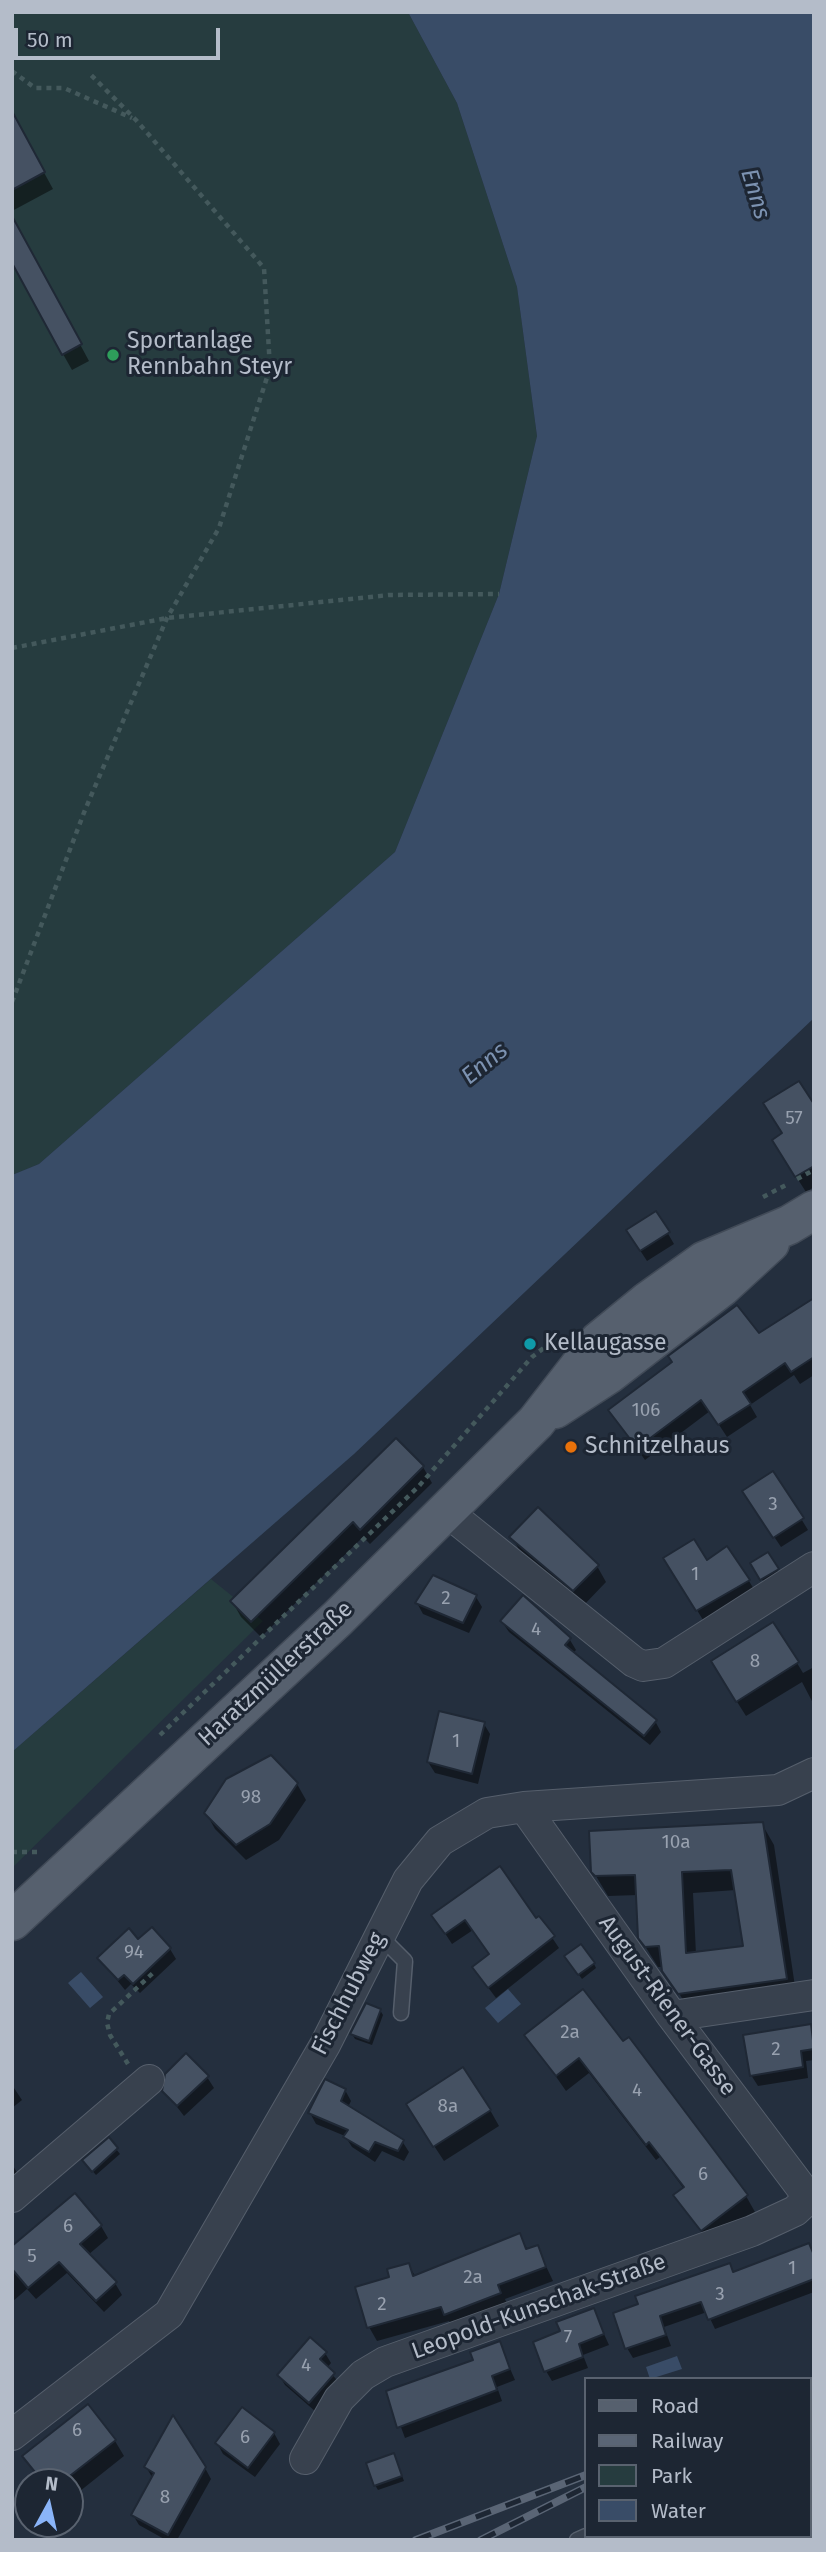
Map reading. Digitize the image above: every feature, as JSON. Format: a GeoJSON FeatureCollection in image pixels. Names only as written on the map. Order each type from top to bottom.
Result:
{"type":"FeatureCollection","features":[{"type":"Feature","properties":{"kind":"main road","name":"Haratzmüllerstraße"},"geometry":{"type":"LineString","coordinates":[[12,1921],[337,1619],[536,1422],[599,1341],[648,1301],[704,1261],[801,1218]]}},
{"type":"Feature","properties":{"kind":"street"},"geometry":{"type":"LineString","coordinates":[[446,1511],[634,1662],[643,1666],[664,1663],[814,1567]]}},
{"type":"Feature","properties":{"kind":"street","name":"Fischhubweg"},"geometry":{"type":"LineString","coordinates":[[12,2435],[169,2314],[325,2045],[408,1880],[440,1841],[486,1813],[524,1807],[778,1790],[814,1773]]}},
{"type":"Feature","properties":{"kind":"street","name":"August-Riener-Gasse"},"geometry":{"type":"LineString","coordinates":[[524,1807],[672,2016],[811,2200]]}},
{"type":"Feature","properties":{"kind":"street"},"geometry":{"type":"LineString","coordinates":[[672,2016],[814,1995]]}},
{"type":"Feature","properties":{"kind":"street"},"geometry":{"type":"LineString","coordinates":[[12,2197],[145,2082]]}},
{"type":"Feature","properties":{"kind":"street","name":"Leopold-Kunschak-Straße"},"geometry":{"type":"LineString","coordinates":[[305,2459],[339,2399],[363,2375],[385,2362],[752,2231],[795,2211],[811,2200]]}},
{"type":"Feature","properties":{"kind":"lane"},"geometry":{"type":"LineString","coordinates":[[379,1935],[405,1961],[401,2013]]}},
{"type":"Feature","properties":{"kind":"path"},"geometry":{"type":"LineString","coordinates":[[12,71],[35,88],[64,88],[136,120]]}},
{"type":"Feature","properties":{"kind":"path"},"geometry":{"type":"LineString","coordinates":[[12,1002],[85,810],[167,618],[219,528],[270,368],[264,268],[136,120],[91,75]]}},
{"type":"Feature","properties":{"kind":"path"},"geometry":{"type":"LineString","coordinates":[[12,648],[167,618],[389,595],[499,594]]}},
{"type":"Feature","properties":{"kind":"path"},"geometry":{"type":"LineString","coordinates":[[12,1852],[38,1852]]}},
{"type":"Feature","properties":{"kind":"path"},"geometry":{"type":"LineString","coordinates":[[145,2082],[110,2035],[107,2023],[114,2008],[155,1972]]}},
{"type":"Feature","properties":{"kind":"green space"},"geometry":{"type":"Polygon","coordinates":[[[12,12],[408,12],[457,103],[517,287],[537,436],[499,594],[395,852],[39,1164],[12,1175],[12,12]]]}},
{"type":"Feature","properties":{"kind":"green space"},"geometry":{"type":"Polygon","coordinates":[[[211,1579],[263,1621],[12,1868],[12,1752],[211,1579]]]}},
{"type":"Feature","properties":{"kind":"water","name":"Enns"},"geometry":{"type":"Polygon","coordinates":[[[408,12],[814,12],[814,1018],[354,1454],[12,1752],[12,1175],[39,1164],[395,852],[499,594],[537,436],[517,287],[457,103],[408,12]]]}},
{"type":"Feature","properties":{"kind":"water"},"geometry":{"type":"Polygon","coordinates":[[[81,1972],[103,1997],[90,2008],[68,1983],[81,1972]]]}},
{"type":"Feature","properties":{"kind":"water"},"geometry":{"type":"Polygon","coordinates":[[[508,1989],[521,2004],[498,2023],[485,2008],[508,1989]]]}},
{"type":"Feature","properties":{"kind":"water"},"geometry":{"type":"Polygon","coordinates":[[[677,2356],[682,2369],[649,2377],[646,2367],[677,2356]]]}},
{"type":"Feature","properties":{"kind":"building"},"geometry":{"type":"Polygon","coordinates":[[[12,111],[45,172],[12,190],[12,111]]]}},
{"type":"Feature","properties":{"kind":"building"},"geometry":{"type":"Polygon","coordinates":[[[12,216],[82,344],[62,355],[12,263],[12,216]]]}},
{"type":"Feature","properties":{"kind":"building"},"geometry":{"type":"Polygon","coordinates":[[[799,1081],[814,1104],[814,1166],[795,1177],[772,1140],[782,1133],[763,1103],[799,1081]]]}},
{"type":"Feature","properties":{"kind":"building"},"geometry":{"type":"Polygon","coordinates":[[[656,1211],[670,1232],[640,1251],[626,1230],[656,1211]]]}},
{"type":"Feature","properties":{"kind":"building"},"geometry":{"type":"Polygon","coordinates":[[[814,1298],[814,1357],[791,1372],[785,1363],[743,1392],[751,1404],[718,1425],[701,1400],[637,1448],[608,1410],[672,1362],[668,1356],[737,1305],[759,1333],[814,1298]]]}},
{"type":"Feature","properties":{"kind":"building"},"geometry":{"type":"Polygon","coordinates":[[[396,1438],[424,1466],[360,1530],[353,1522],[251,1622],[230,1601],[396,1438]]]}},
{"type":"Feature","properties":{"kind":"building"},"geometry":{"type":"Polygon","coordinates":[[[773,1471],[804,1518],[773,1538],[742,1491],[773,1471]]]}},
{"type":"Feature","properties":{"kind":"building"},"geometry":{"type":"Polygon","coordinates":[[[538,1507],[599,1565],[573,1591],[509,1537],[538,1507]]]}},
{"type":"Feature","properties":{"kind":"building"},"geometry":{"type":"Polygon","coordinates":[[[694,1539],[707,1560],[727,1546],[750,1580],[696,1611],[663,1558],[694,1539]]]}},
{"type":"Feature","properties":{"kind":"building"},"geometry":{"type":"Polygon","coordinates":[[[768,1552],[779,1569],[760,1580],[750,1563],[768,1552]]]}},
{"type":"Feature","properties":{"kind":"building"},"geometry":{"type":"Polygon","coordinates":[[[433,1575],[477,1595],[463,1623],[415,1603],[433,1575]]]}},
{"type":"Feature","properties":{"kind":"building"},"geometry":{"type":"Polygon","coordinates":[[[523,1595],[571,1638],[565,1645],[657,1720],[644,1736],[500,1621],[523,1595]]]}},
{"type":"Feature","properties":{"kind":"building"},"geometry":{"type":"Polygon","coordinates":[[[773,1622],[799,1662],[736,1702],[711,1661],[773,1622]]]}},
{"type":"Feature","properties":{"kind":"building"},"geometry":{"type":"Polygon","coordinates":[[[439,1711],[485,1722],[472,1774],[427,1762],[439,1711]]]}},
{"type":"Feature","properties":{"kind":"building"},"geometry":{"type":"Polygon","coordinates":[[[271,1755],[298,1783],[270,1824],[236,1845],[204,1813],[226,1779],[271,1755]]]}},
{"type":"Feature","properties":{"kind":"building"},"geometry":{"type":"Polygon","coordinates":[[[763,1822],[787,1979],[678,1994],[662,1971],[659,1946],[645,1947],[638,1938],[635,1875],[595,1876],[591,1872],[589,1831],[763,1822]],[[731,1870],[682,1872],[686,1953],[743,1946],[731,1870]]]}},
{"type":"Feature","properties":{"kind":"building"},"geometry":{"type":"Polygon","coordinates":[[[500,1866],[536,1918],[539,1916],[555,1936],[488,1988],[472,1967],[489,1954],[465,1920],[445,1934],[431,1915],[500,1866]]]}},
{"type":"Feature","properties":{"kind":"building"},"geometry":{"type":"Polygon","coordinates":[[[152,1927],[171,1948],[133,1984],[124,1975],[118,1980],[97,1958],[129,1928],[138,1939],[152,1927]]]}},
{"type":"Feature","properties":{"kind":"building"},"geometry":{"type":"Polygon","coordinates":[[[581,1944],[595,1963],[578,1975],[564,1956],[581,1944]]]}},
{"type":"Feature","properties":{"kind":"building"},"geometry":{"type":"Polygon","coordinates":[[[583,1989],[623,2041],[629,2037],[748,2195],[701,2231],[673,2195],[684,2187],[649,2142],[646,2145],[579,2058],[556,2076],[524,2035],[583,1989]]]}},
{"type":"Feature","properties":{"kind":"building"},"geometry":{"type":"Polygon","coordinates":[[[366,2003],[381,2009],[369,2041],[350,2034],[366,2003]]]}},
{"type":"Feature","properties":{"kind":"building"},"geometry":{"type":"Polygon","coordinates":[[[811,2024],[814,2049],[801,2051],[803,2067],[750,2076],[743,2035],[811,2024]]]}},
{"type":"Feature","properties":{"kind":"building"},"geometry":{"type":"Polygon","coordinates":[[[186,2053],[209,2076],[177,2106],[162,2091],[165,2074],[186,2053]]]}},
{"type":"Feature","properties":{"kind":"building"},"geometry":{"type":"Polygon","coordinates":[[[463,2067],[491,2110],[433,2147],[406,2104],[463,2067]]]}},
{"type":"Feature","properties":{"kind":"building"},"geometry":{"type":"Polygon","coordinates":[[[325,2079],[346,2089],[341,2101],[404,2140],[398,2151],[375,2142],[369,2152],[343,2137],[348,2130],[308,2113],[325,2079]]]}},
{"type":"Feature","properties":{"kind":"building"},"geometry":{"type":"Polygon","coordinates":[[[109,2137],[118,2148],[92,2172],[82,2160],[109,2137]]]}},
{"type":"Feature","properties":{"kind":"building"},"geometry":{"type":"Polygon","coordinates":[[[75,2193],[102,2225],[80,2244],[117,2282],[96,2301],[59,2262],[28,2288],[12,2269],[12,2246],[75,2193]]]}},
{"type":"Feature","properties":{"kind":"building"},"geometry":{"type":"Polygon","coordinates":[[[520,2233],[526,2249],[538,2245],[546,2267],[498,2285],[501,2293],[444,2315],[441,2307],[367,2328],[355,2287],[389,2277],[387,2269],[409,2263],[413,2276],[520,2233]]]}},
{"type":"Feature","properties":{"kind":"building"},"geometry":{"type":"Polygon","coordinates":[[[809,2243],[814,2255],[814,2279],[708,2320],[701,2302],[660,2316],[666,2335],[625,2349],[613,2313],[638,2304],[635,2296],[730,2263],[733,2272],[809,2243]]]}},
{"type":"Feature","properties":{"kind":"building"},"geometry":{"type":"Polygon","coordinates":[[[594,2308],[604,2334],[579,2344],[583,2357],[544,2372],[533,2342],[560,2331],[556,2322],[594,2308]]]}},
{"type":"Feature","properties":{"kind":"building"},"geometry":{"type":"Polygon","coordinates":[[[310,2337],[327,2352],[320,2359],[335,2373],[309,2403],[277,2375],[310,2337]]]}},
{"type":"Feature","properties":{"kind":"building"},"geometry":{"type":"Polygon","coordinates":[[[500,2341],[510,2369],[492,2376],[497,2390],[397,2428],[386,2391],[473,2360],[470,2352],[500,2341]]]}},
{"type":"Feature","properties":{"kind":"building"},"geometry":{"type":"Polygon","coordinates":[[[88,2404],[116,2440],[80,2468],[32,2468],[22,2456],[88,2404]]]}},
{"type":"Feature","properties":{"kind":"building"},"geometry":{"type":"Polygon","coordinates":[[[242,2407],[275,2432],[248,2468],[215,2443],[242,2407]]]}},
{"type":"Feature","properties":{"kind":"building"},"geometry":{"type":"Polygon","coordinates":[[[173,2415],[206,2467],[168,2535],[131,2515],[154,2473],[144,2467],[173,2415]]]}},
{"type":"Feature","properties":{"kind":"building"},"geometry":{"type":"Polygon","coordinates":[[[394,2453],[402,2476],[374,2486],[366,2463],[394,2453]]]}},
{"type":"Feature","properties":{"kind":"railway"},"geometry":{"type":"LineString","coordinates":[[416,2540],[584,2476]]}},
{"type":"Feature","properties":{"kind":"railway"},"geometry":{"type":"LineString","coordinates":[[481,2540],[584,2488]]}},
{"type":"Feature","properties":{"kind":"place","name":"Sportanlage Rennbahn Steyr"},"geometry":{"type":"Point","coordinates":[113,355]}},
{"type":"Feature","properties":{"kind":"place","name":"Kellaugasse"},"geometry":{"type":"Point","coordinates":[530,1344]}},
{"type":"Feature","properties":{"kind":"place","name":"Schnitzelhaus"},"geometry":{"type":"Point","coordinates":[571,1447]}}]}
